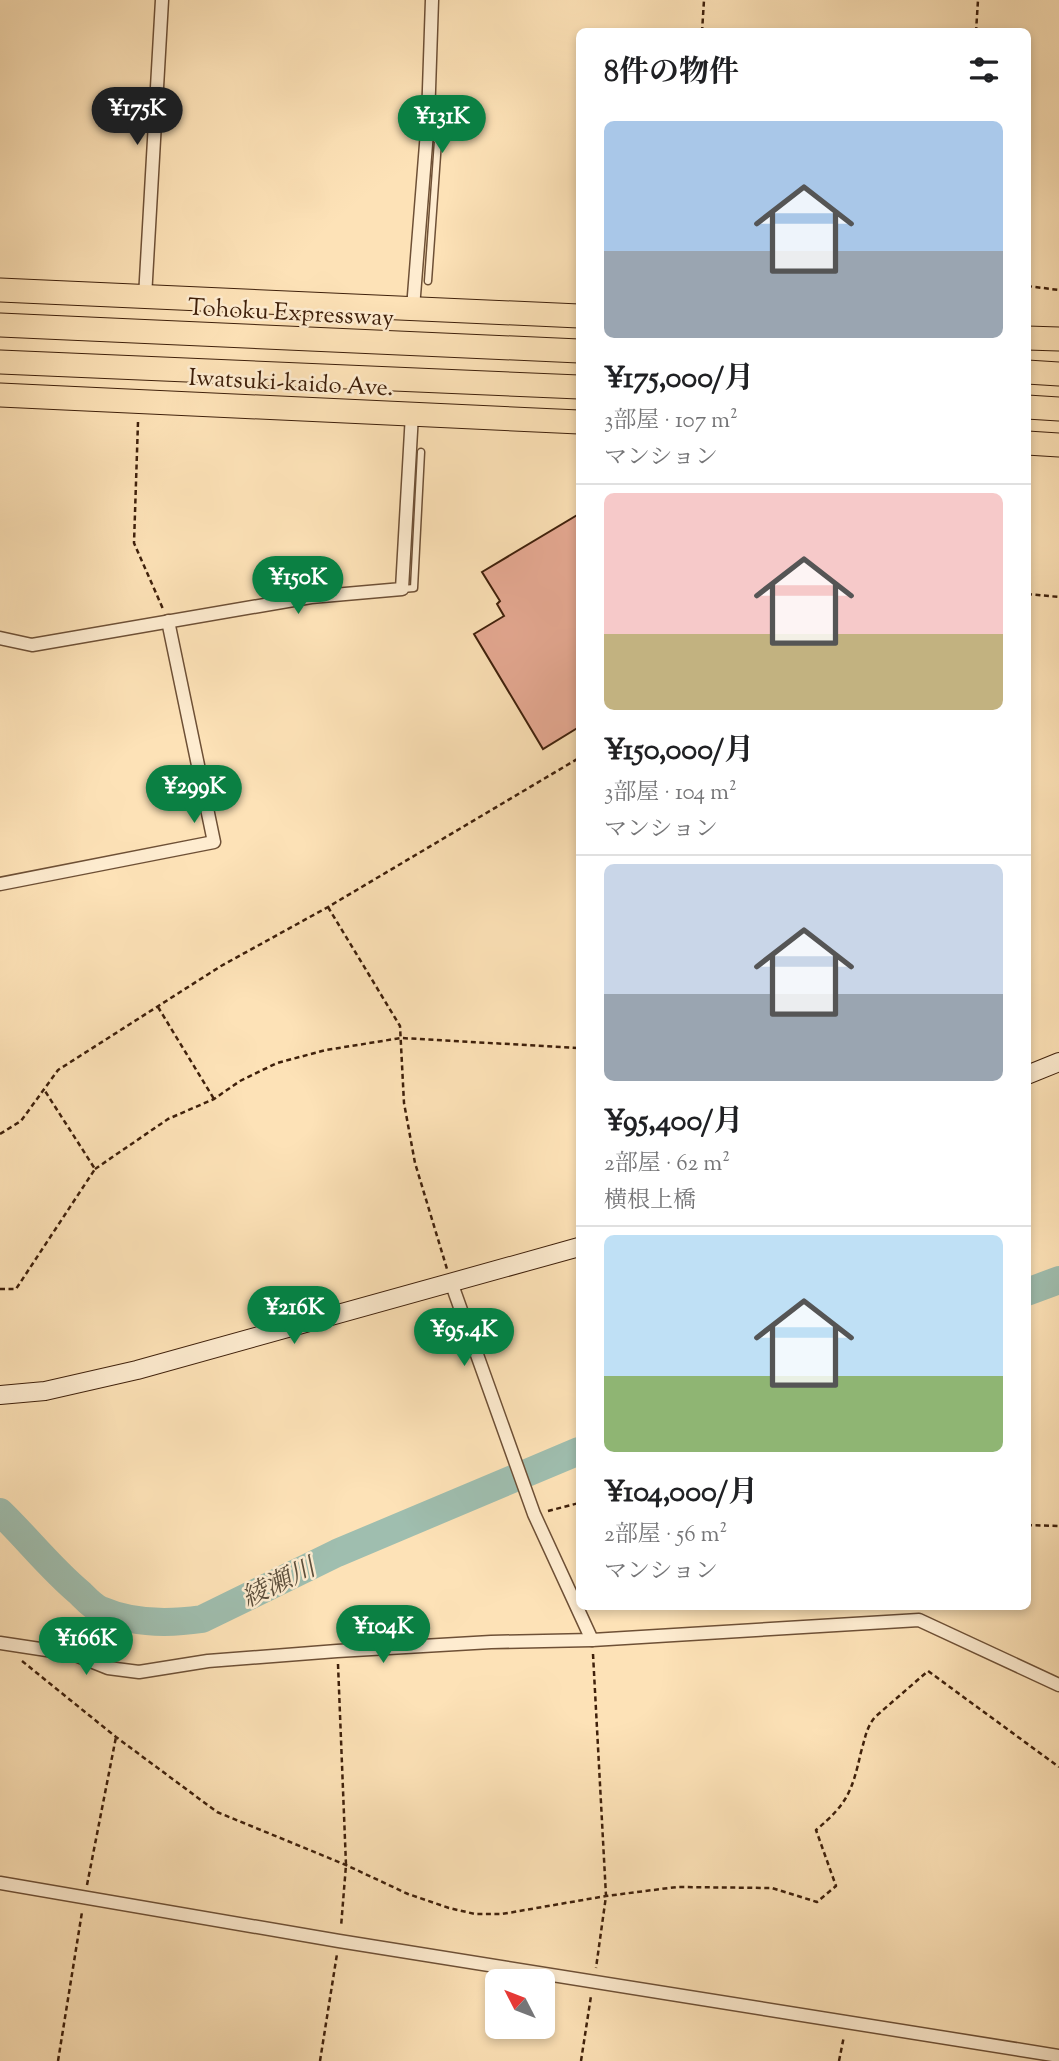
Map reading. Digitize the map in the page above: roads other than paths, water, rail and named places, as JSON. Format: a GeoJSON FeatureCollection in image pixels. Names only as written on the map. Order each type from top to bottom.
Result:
{"type":"FeatureCollection","features":[{"type":"Feature","properties":{"kind":"highway"},"geometry":{"type":"LineString","coordinates":[[0,290],[576,316]]}},
{"type":"Feature","properties":{"kind":"highway","name":"Tohoku Expressway"},"geometry":{"type":"LineString","coordinates":[[0,325],[576,351]]}},
{"type":"Feature","properties":{"kind":"highway"},"geometry":{"type":"LineString","coordinates":[[1031,338],[1059,339]]}},
{"type":"Feature","properties":{"kind":"highway"},"geometry":{"type":"LineString","coordinates":[[0,362],[576,387]]}},
{"type":"Feature","properties":{"kind":"highway"},"geometry":{"type":"LineString","coordinates":[[1031,372],[1059,374]]}},
{"type":"Feature","properties":{"kind":"highway","name":"Iwatsuki-kaido Ave."},"geometry":{"type":"LineString","coordinates":[[0,395],[576,422]]}},
{"type":"Feature","properties":{"kind":"highway"},"geometry":{"type":"LineString","coordinates":[[1031,407],[1059,409]]}},
{"type":"Feature","properties":{"kind":"highway"},"geometry":{"type":"LineString","coordinates":[[1031,443],[1059,444]]}},
{"type":"Feature","properties":{"kind":"street"},"geometry":{"type":"LineString","coordinates":[[145,297],[162,0]]}},
{"type":"Feature","properties":{"kind":"street"},"geometry":{"type":"LineString","coordinates":[[413,308],[427,129],[432,0]]}},
{"type":"Feature","properties":{"kind":"street"},"geometry":{"type":"LineString","coordinates":[[0,638],[32,645],[311,597],[402,589],[412,414]]}},
{"type":"Feature","properties":{"kind":"street"},"geometry":{"type":"LineString","coordinates":[[0,884],[214,842],[168,621]]}},
{"type":"Feature","properties":{"kind":"street"},"geometry":{"type":"LineString","coordinates":[[1031,1073],[1059,1062]]}},
{"type":"Feature","properties":{"kind":"street"},"geometry":{"type":"LineString","coordinates":[[0,1395],[46,1391],[137,1370],[576,1248]]}},
{"type":"Feature","properties":{"kind":"street"},"geometry":{"type":"LineString","coordinates":[[451,1282],[534,1514],[576,1605]]}},
{"type":"Feature","properties":{"kind":"street"},"geometry":{"type":"LineString","coordinates":[[578,1610],[592,1640]]}},
{"type":"Feature","properties":{"kind":"street"},"geometry":{"type":"LineString","coordinates":[[0,1643],[73,1654],[108,1668],[139,1672],[208,1661],[337,1651],[491,1642],[592,1640],[919,1620],[1059,1685]]}},
{"type":"Feature","properties":{"kind":"street"},"geometry":{"type":"LineString","coordinates":[[0,1883],[340,1941],[1059,2056]]}},
{"type":"Feature","properties":{"kind":"lane"},"geometry":{"type":"LineString","coordinates":[[427,129],[438,141],[428,281]]}},
{"type":"Feature","properties":{"kind":"lane"},"geometry":{"type":"LineString","coordinates":[[402,589],[414,588],[422,452]]}},
{"type":"Feature","properties":{"kind":"waterway","name":"綾瀬川"},"geometry":{"type":"LineString","coordinates":[[1031,1290],[1059,1280]]}},
{"type":"Feature","properties":{"kind":"waterway","name":"綾瀬川"},"geometry":{"type":"LineString","coordinates":[[0,1512],[59,1574],[98,1609],[138,1620],[189,1621],[202,1619],[337,1553],[576,1452]]}}]}
